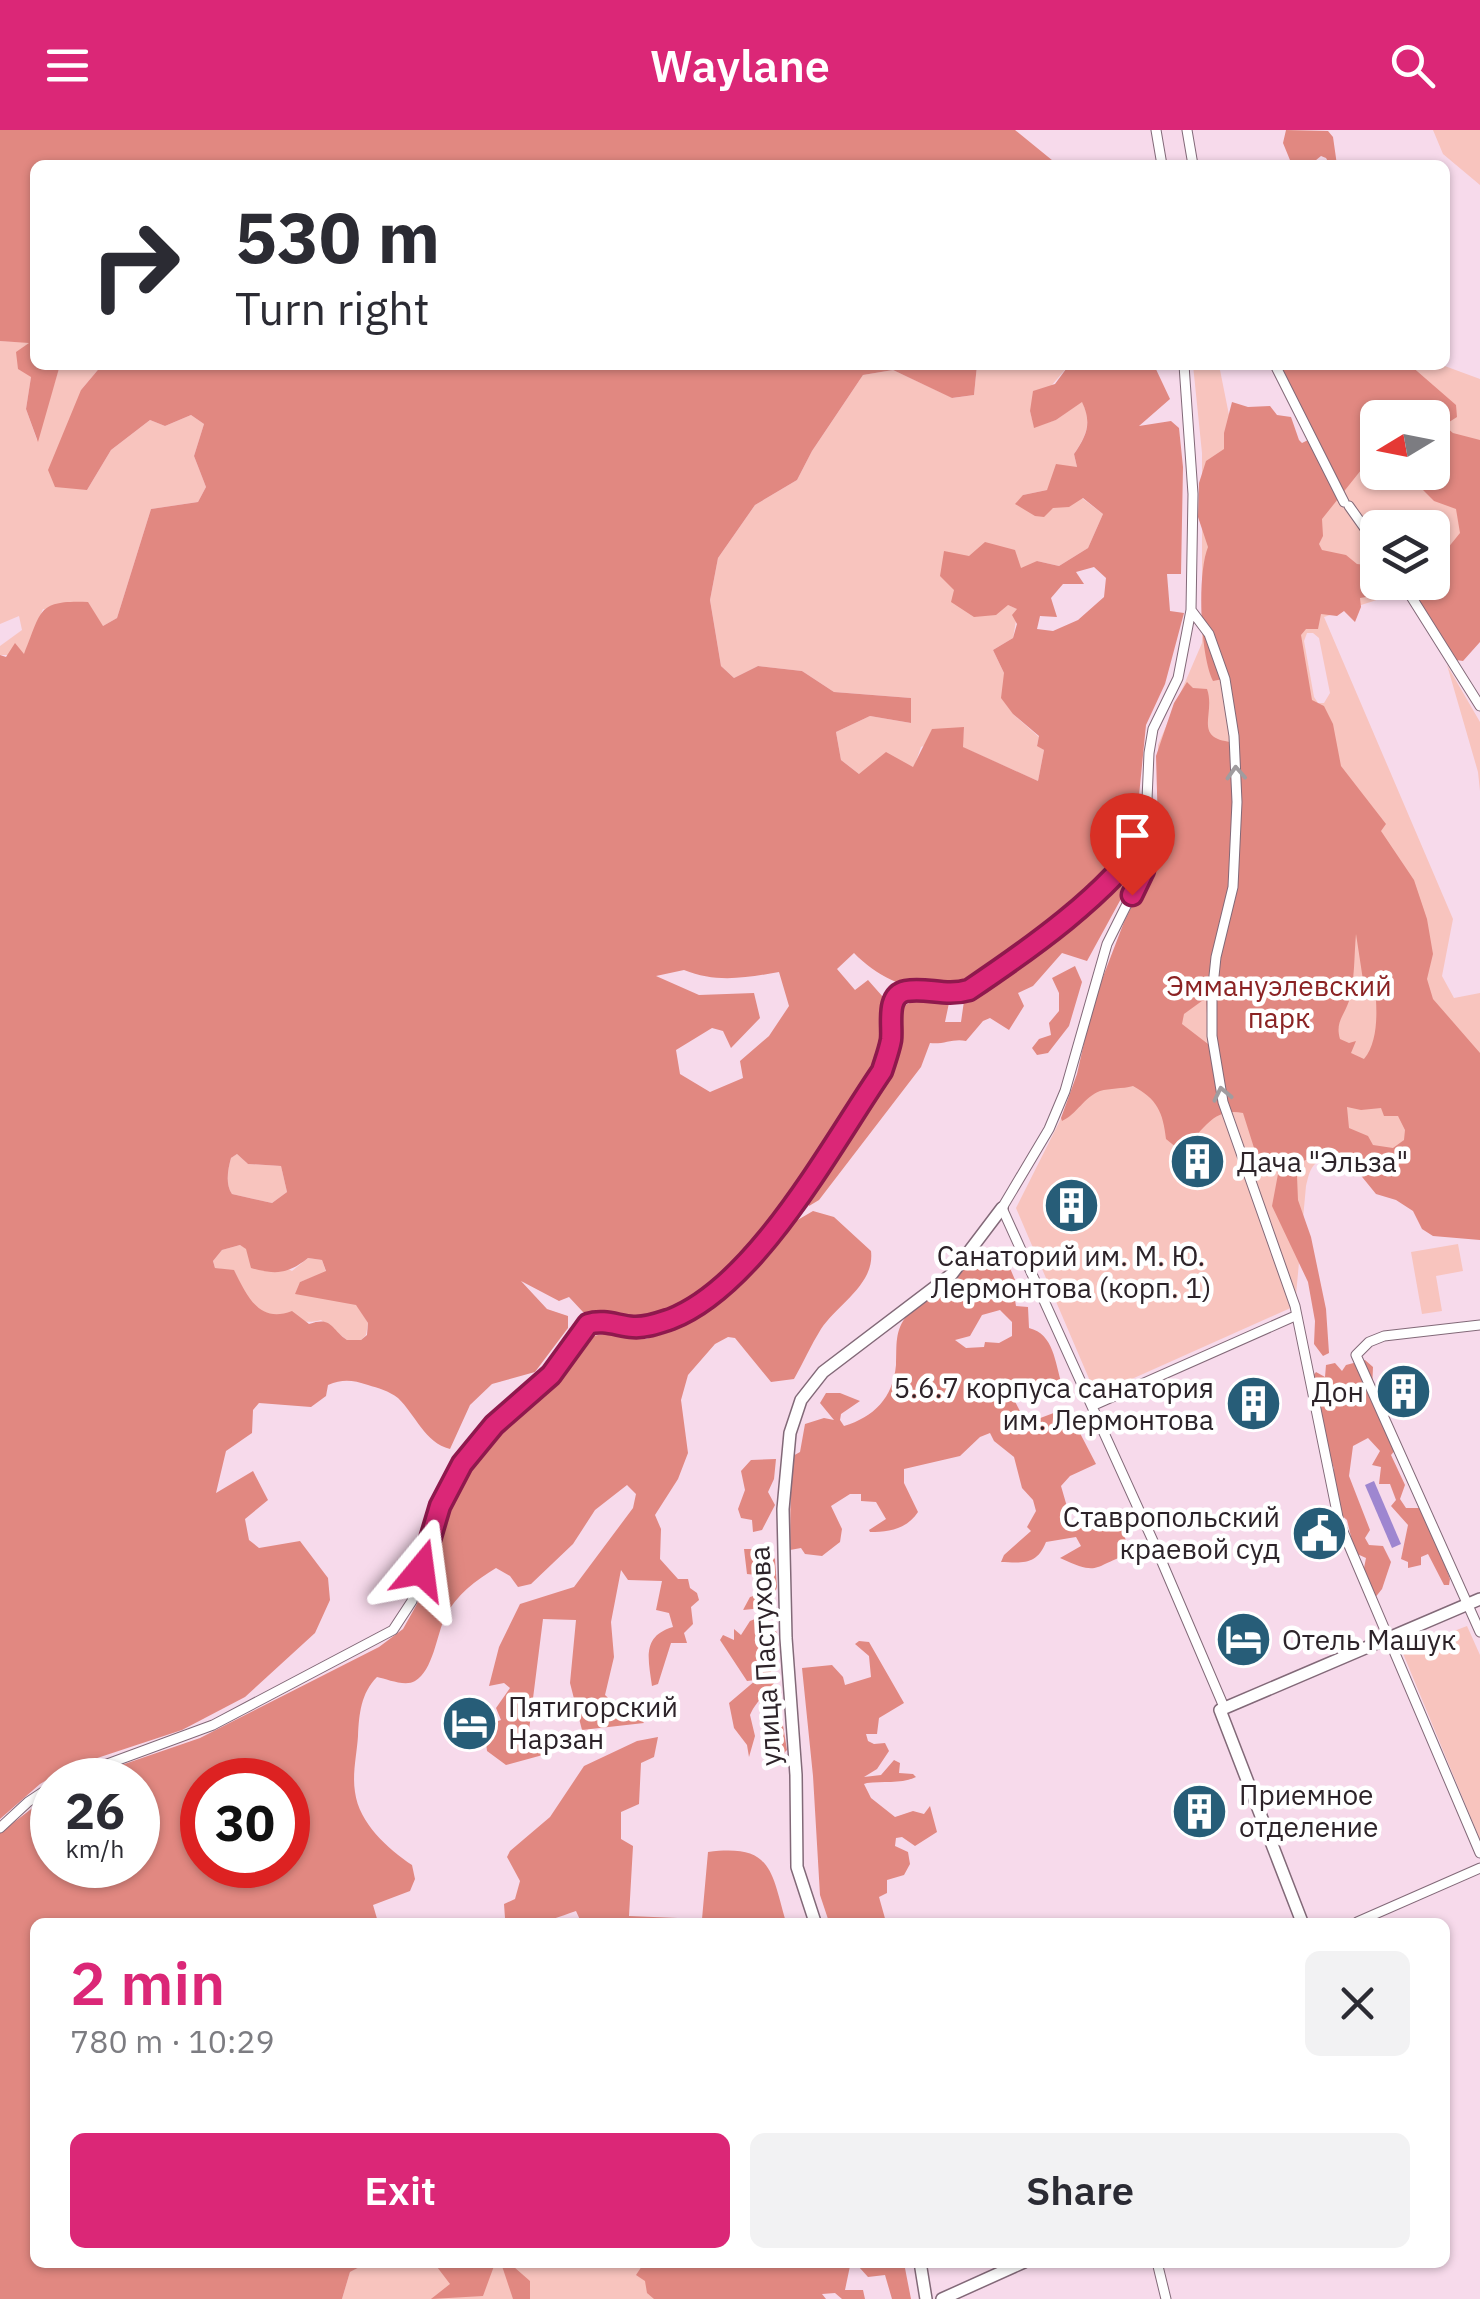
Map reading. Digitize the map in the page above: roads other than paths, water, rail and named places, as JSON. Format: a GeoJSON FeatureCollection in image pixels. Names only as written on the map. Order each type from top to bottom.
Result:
{"type":"FeatureCollection","features":[{"type":"Feature","properties":{"kind":"street"},"geometry":{"type":"LineString","coordinates":[[1156,130],[1161,160]]}},
{"type":"Feature","properties":{"kind":"street"},"geometry":{"type":"LineString","coordinates":[[1187,130],[1193,160]]}},
{"type":"Feature","properties":{"kind":"street"},"geometry":{"type":"LineString","coordinates":[[1184,370],[1193,494],[1191,610],[1178,678],[1153,729],[1144,870],[1107,944],[1066,1091],[1049,1129],[1002,1208],[1092,1406],[1222,1711],[1300,1918]]}},
{"type":"Feature","properties":{"kind":"street"},"geometry":{"type":"LineString","coordinates":[[1278,370],[1346,504],[1360,522]]}},
{"type":"Feature","properties":{"kind":"street"},"geometry":{"type":"LineString","coordinates":[[1413,600],[1480,706]]}},
{"type":"Feature","properties":{"kind":"street"},"geometry":{"type":"LineString","coordinates":[[1191,610],[1209,634],[1225,679],[1234,736],[1237,802],[1233,887],[1216,957],[1212,995],[1212,1036],[1223,1102],[1292,1295],[1339,1522],[1480,1853]]}},
{"type":"Feature","properties":{"kind":"street"},"geometry":{"type":"LineString","coordinates":[[124,1758],[213,1725],[393,1630],[412,1601],[440,1506],[462,1464],[494,1425],[551,1375],[588,1324],[643,1327],[675,1317],[716,1294],[762,1246],[882,1071],[892,1038],[892,1006],[897,996],[905,991],[951,995],[969,990],[1102,888],[1133,857],[1147,835]]}},
{"type":"Feature","properties":{"kind":"street","name":"улица Пастухова"},"geometry":{"type":"LineString","coordinates":[[814,1918],[797,1867],[796,1775],[786,1638],[783,1509],[794,1415],[809,1389],[842,1356],[952,1274],[1002,1208]]}},
{"type":"Feature","properties":{"kind":"street"},"geometry":{"type":"LineString","coordinates":[[1092,1406],[1296,1316]]}},
{"type":"Feature","properties":{"kind":"street"},"geometry":{"type":"LineString","coordinates":[[1480,1324],[1384,1336],[1369,1342],[1356,1355],[1474,1602],[1480,1632]]}},
{"type":"Feature","properties":{"kind":"street"},"geometry":{"type":"LineString","coordinates":[[1222,1711],[1474,1602]]}},
{"type":"Feature","properties":{"kind":"street"},"geometry":{"type":"LineString","coordinates":[[0,1828],[30,1801]]}},
{"type":"Feature","properties":{"kind":"street"},"geometry":{"type":"LineString","coordinates":[[1367,1918],[1480,1868]]}},
{"type":"Feature","properties":{"kind":"street"},"geometry":{"type":"LineString","coordinates":[[921,2268],[926,2299]]}},
{"type":"Feature","properties":{"kind":"street"},"geometry":{"type":"LineString","coordinates":[[942,2299],[1011,2268]]}},
{"type":"Feature","properties":{"kind":"street"},"geometry":{"type":"LineString","coordinates":[[1158,2268],[1166,2299]]}},
{"type":"Feature","properties":{"kind":"place","name":"Дача \"Эльза\""},"geometry":{"type":"Point","coordinates":[1198,1162]}},
{"type":"Feature","properties":{"kind":"place","name":"Санаторий им. М. Ю. Лермонтова (корп. 1)"},"geometry":{"type":"Point","coordinates":[1071,1205]}},
{"type":"Feature","properties":{"kind":"place","name":"Дон"},"geometry":{"type":"Point","coordinates":[1403,1392]}},
{"type":"Feature","properties":{"kind":"place","name":"5.6.7 корпуса санатория им. Лермонтова"},"geometry":{"type":"Point","coordinates":[1253,1404]}},
{"type":"Feature","properties":{"kind":"place","name":"Ставропольский краевой суд"},"geometry":{"type":"Point","coordinates":[1319,1533]}},
{"type":"Feature","properties":{"kind":"place","name":"Отель Машук"},"geometry":{"type":"Point","coordinates":[1243,1640]}},
{"type":"Feature","properties":{"kind":"place","name":"Пятигорский Нарзан"},"geometry":{"type":"Point","coordinates":[469,1723]}},
{"type":"Feature","properties":{"kind":"place","name":"Приемное отделение"},"geometry":{"type":"Point","coordinates":[1200,1811]}},
{"type":"Feature","properties":{"kind":"park label","name":"Эммануэлевский парк"},"geometry":{"type":"Point","coordinates":[1279,1002]}}]}
